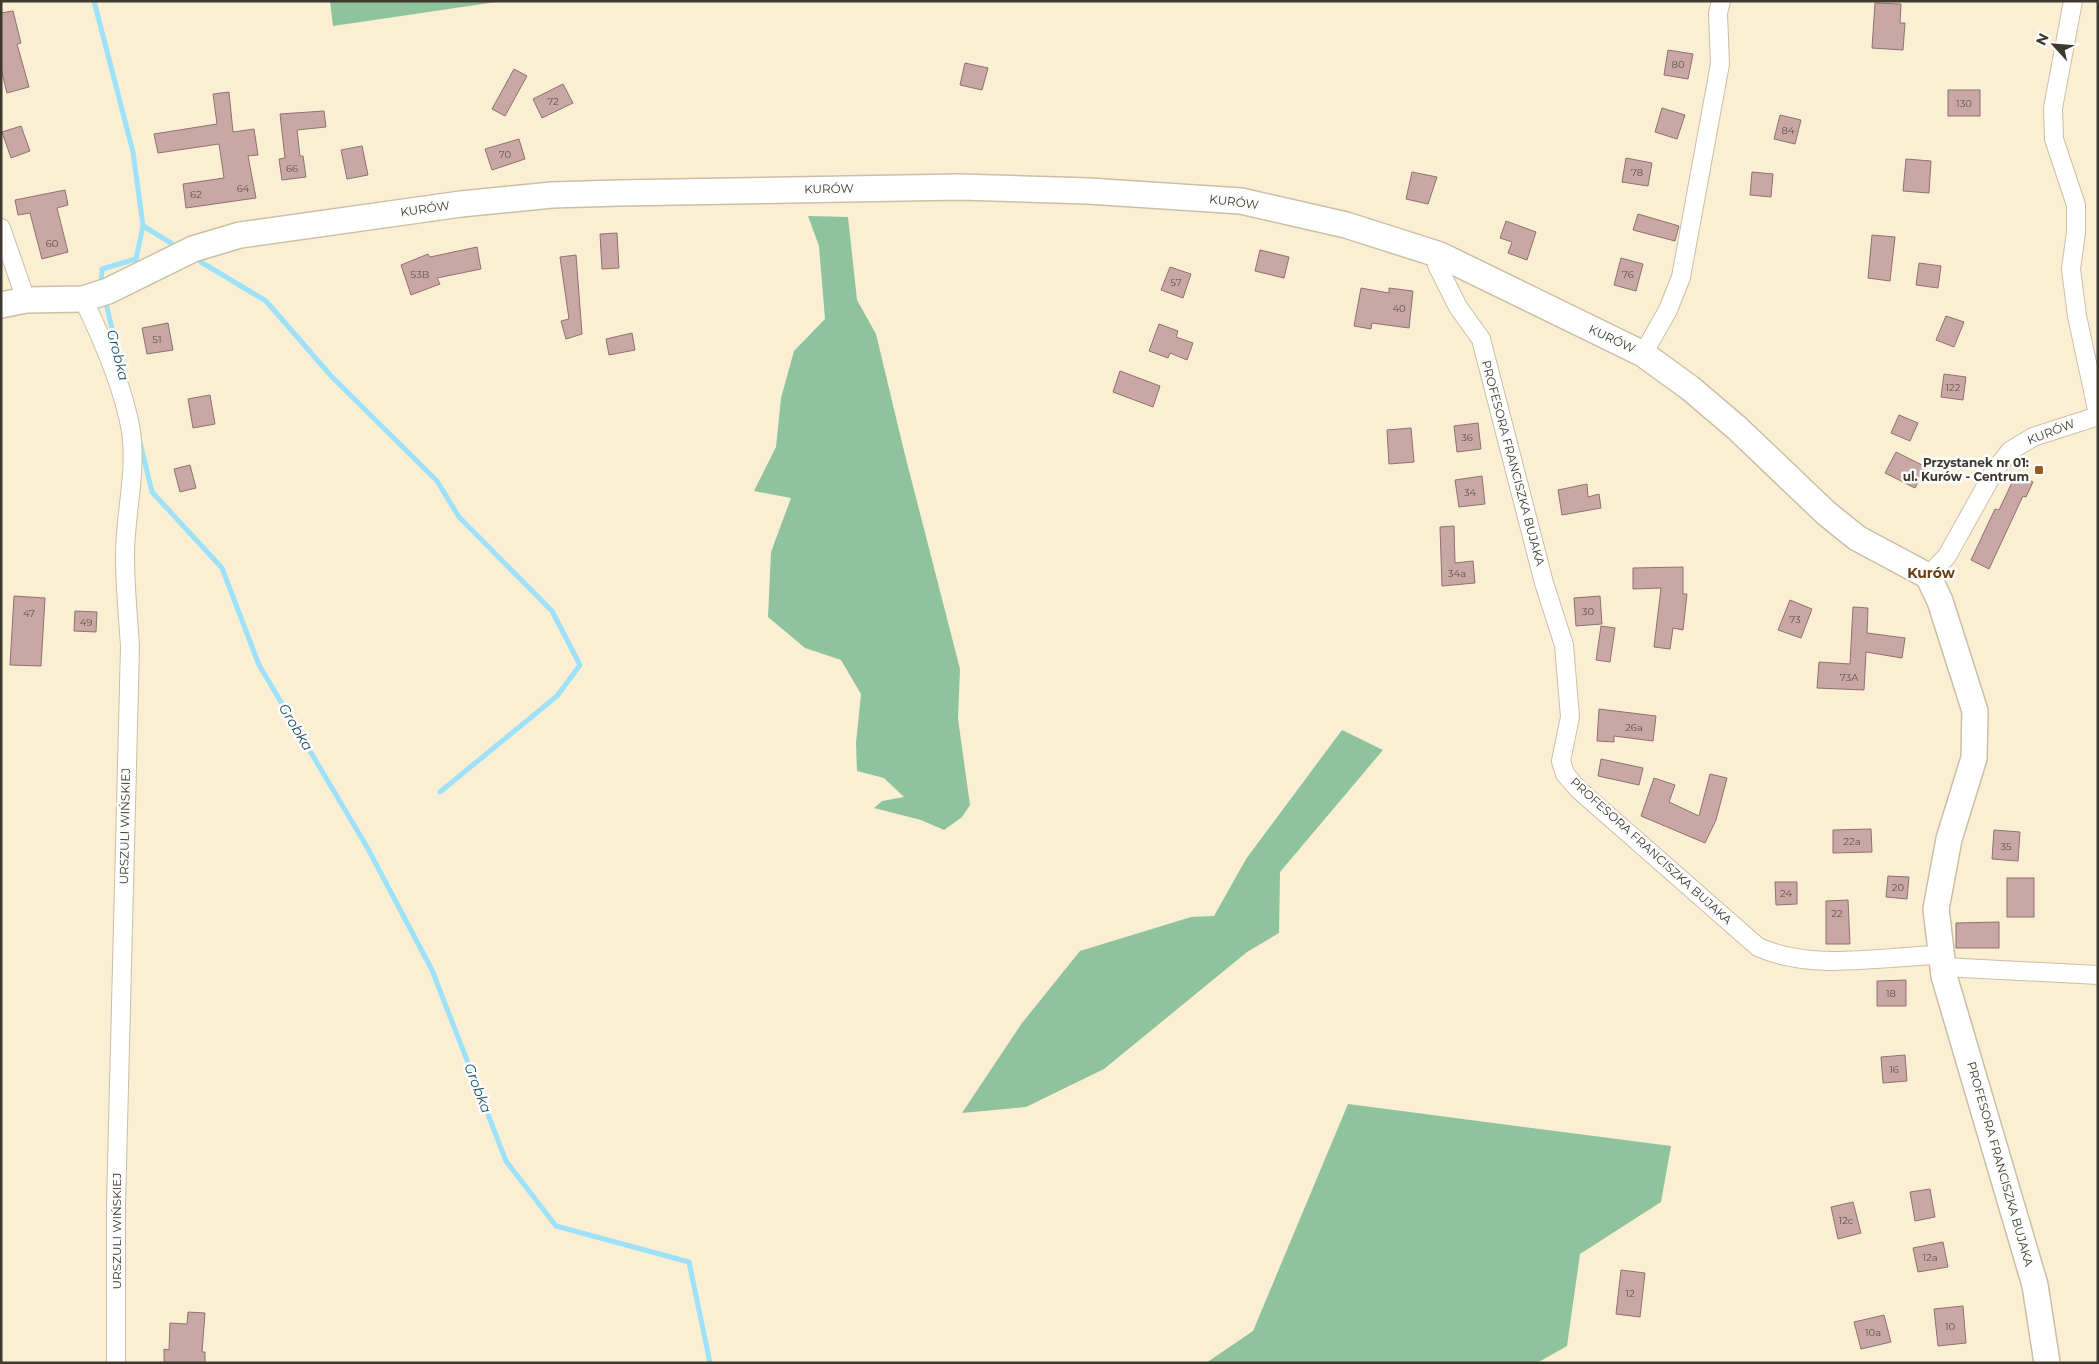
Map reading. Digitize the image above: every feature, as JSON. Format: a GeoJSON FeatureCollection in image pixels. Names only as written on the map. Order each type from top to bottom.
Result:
{"type":"FeatureCollection","features":[{"type":"Feature","properties":{"kind":"street","name":"KURÓW"},"geometry":{"type":"LineString","coordinates":[[1643,354],[1668,310],[1681,277],[1720,64],[1718,13],[1720,1]]}},
{"type":"Feature","properties":{"kind":"street","name":"KURÓW"},"geometry":{"type":"LineString","coordinates":[[1,305],[26,300],[94,296],[193,249],[240,235],[461,204],[552,195],[960,187],[1088,190],[1241,201],[1346,225],[1440,255],[1643,354],[1697,393],[1826,513],[1857,538],[1928,576],[1947,556],[1995,470],[2010,450],[2033,437],[2098,415],[2077,316],[2071,269],[2076,232],[2076,205],[2054,139],[2053,108],[2073,1]]}},
{"type":"Feature","properties":{"kind":"street"},"geometry":{"type":"LineString","coordinates":[[1,228],[26,300]]}},
{"type":"Feature","properties":{"kind":"street","name":"PROFESORA FRANCISZKA BUJAKA"},"geometry":{"type":"LineString","coordinates":[[1440,255],[1436,265],[1458,307],[1481,339],[1544,583],[1564,646],[1570,717],[1561,761],[1565,774],[1579,790],[1758,947],[1777,956],[1830,961],[1943,961],[2098,975]]}},
{"type":"Feature","properties":{"kind":"street","name":"URSZULI WIŃSKIEJ"},"geometry":{"type":"LineString","coordinates":[[94,296],[94,321],[118,386],[131,431],[132,456],[125,555],[130,646],[116,1206],[116,1363]]}},
{"type":"Feature","properties":{"kind":"street","name":"PROFESORA FRANCISZKA BUJAKA"},"geometry":{"type":"LineString","coordinates":[[1928,576],[1940,601],[1975,711],[1974,758],[1949,839],[1936,909],[1943,961],[2035,1285],[2047,1363]]}},
{"type":"Feature","properties":{"kind":"green space"},"geometry":{"type":"Polygon","coordinates":[[[330,1],[503,1],[333,26],[330,1]]]}},
{"type":"Feature","properties":{"kind":"green space"},"geometry":{"type":"Polygon","coordinates":[[[808,216],[848,217],[857,300],[876,334],[960,669],[958,719],[970,805],[962,817],[944,830],[921,820],[874,808],[882,801],[904,797],[884,778],[857,771],[856,743],[861,694],[841,660],[805,648],[768,617],[771,552],[791,498],[754,491],[776,447],[781,398],[794,351],[825,319],[819,246],[808,216]]]}},
{"type":"Feature","properties":{"kind":"green space"},"geometry":{"type":"Polygon","coordinates":[[[1342,730],[1383,750],[1280,872],[1279,933],[1247,952],[1104,1069],[1026,1107],[962,1113],[1022,1023],[1080,951],[1191,917],[1214,916],[1246,859],[1342,730]]]}},
{"type":"Feature","properties":{"kind":"green space"},"geometry":{"type":"Polygon","coordinates":[[[1348,1104],[1671,1146],[1661,1202],[1580,1254],[1567,1346],[1537,1363],[1206,1363],[1253,1331],[1348,1104]]]}},
{"type":"Feature","properties":{"kind":"building"},"geometry":{"type":"Polygon","coordinates":[[[1875,3],[1901,4],[1900,23],[1905,23],[1903,50],[1872,48],[1875,3]]]}},
{"type":"Feature","properties":{"kind":"building"},"geometry":{"type":"Polygon","coordinates":[[[13,11],[21,43],[17,44],[29,87],[7,93],[1,69],[1,13],[13,11]]]}},
{"type":"Feature","properties":{"kind":"building"},"geometry":{"type":"Polygon","coordinates":[[[1668,50],[1693,54],[1688,79],[1664,75],[1668,50]]]}},
{"type":"Feature","properties":{"kind":"building"},"geometry":{"type":"Polygon","coordinates":[[[965,63],[988,68],[982,90],[960,85],[965,63]]]}},
{"type":"Feature","properties":{"kind":"building"},"geometry":{"type":"Polygon","coordinates":[[[514,69],[527,76],[505,116],[492,109],[514,69]]]}},
{"type":"Feature","properties":{"kind":"building"},"geometry":{"type":"Polygon","coordinates":[[[563,84],[573,103],[542,118],[533,99],[563,84]]]}},
{"type":"Feature","properties":{"kind":"building"},"geometry":{"type":"Polygon","coordinates":[[[1948,90],[1980,90],[1980,116],[1948,116],[1948,90]]]}},
{"type":"Feature","properties":{"kind":"building"},"geometry":{"type":"Polygon","coordinates":[[[229,92],[233,132],[254,129],[258,155],[248,156],[256,198],[186,208],[183,184],[224,178],[219,144],[158,153],[154,134],[217,124],[213,94],[229,92]]]}},
{"type":"Feature","properties":{"kind":"building"},"geometry":{"type":"Polygon","coordinates":[[[1662,108],[1685,115],[1677,139],[1655,132],[1662,108]]]}},
{"type":"Feature","properties":{"kind":"building"},"geometry":{"type":"Polygon","coordinates":[[[324,111],[326,127],[297,130],[300,156],[303,156],[306,177],[282,180],[279,159],[285,158],[280,114],[324,111]]]}},
{"type":"Feature","properties":{"kind":"building"},"geometry":{"type":"Polygon","coordinates":[[[1780,115],[1801,120],[1795,144],[1774,139],[1780,115]]]}},
{"type":"Feature","properties":{"kind":"building"},"geometry":{"type":"Polygon","coordinates":[[[21,126],[30,151],[11,158],[2,132],[21,126]]]}},
{"type":"Feature","properties":{"kind":"building"},"geometry":{"type":"Polygon","coordinates":[[[519,139],[525,159],[492,170],[485,149],[519,139]]]}},
{"type":"Feature","properties":{"kind":"building"},"geometry":{"type":"Polygon","coordinates":[[[362,146],[368,175],[347,179],[341,150],[362,146]]]}},
{"type":"Feature","properties":{"kind":"building"},"geometry":{"type":"Polygon","coordinates":[[[1626,158],[1652,163],[1648,186],[1622,182],[1626,158]]]}},
{"type":"Feature","properties":{"kind":"building"},"geometry":{"type":"Polygon","coordinates":[[[1906,159],[1931,161],[1929,193],[1903,191],[1906,159]]]}},
{"type":"Feature","properties":{"kind":"building"},"geometry":{"type":"Polygon","coordinates":[[[1412,172],[1437,177],[1428,204],[1406,199],[1412,172]]]}},
{"type":"Feature","properties":{"kind":"building"},"geometry":{"type":"Polygon","coordinates":[[[1752,172],[1773,174],[1771,197],[1750,195],[1752,172]]]}},
{"type":"Feature","properties":{"kind":"building"},"geometry":{"type":"Polygon","coordinates":[[[65,190],[68,205],[57,208],[68,252],[42,259],[30,213],[18,215],[15,200],[65,190]]]}},
{"type":"Feature","properties":{"kind":"building"},"geometry":{"type":"Polygon","coordinates":[[[1638,214],[1679,226],[1675,241],[1633,230],[1638,214]]]}},
{"type":"Feature","properties":{"kind":"building"},"geometry":{"type":"Polygon","coordinates":[[[1506,221],[1536,232],[1527,260],[1508,253],[1512,242],[1500,238],[1506,221]]]}},
{"type":"Feature","properties":{"kind":"building"},"geometry":{"type":"Polygon","coordinates":[[[617,233],[619,268],[602,269],[600,234],[617,233]]]}},
{"type":"Feature","properties":{"kind":"building"},"geometry":{"type":"Polygon","coordinates":[[[1872,235],[1895,237],[1890,281],[1868,278],[1872,235]]]}},
{"type":"Feature","properties":{"kind":"building"},"geometry":{"type":"Polygon","coordinates":[[[477,247],[481,269],[437,278],[440,284],[411,295],[401,265],[428,254],[430,257],[477,247]]]}},
{"type":"Feature","properties":{"kind":"building"},"geometry":{"type":"Polygon","coordinates":[[[1260,250],[1289,257],[1284,278],[1255,271],[1260,250]]]}},
{"type":"Feature","properties":{"kind":"building"},"geometry":{"type":"Polygon","coordinates":[[[576,255],[582,334],[566,339],[561,321],[569,319],[560,257],[576,255]]]}},
{"type":"Feature","properties":{"kind":"building"},"geometry":{"type":"Polygon","coordinates":[[[1621,258],[1643,264],[1636,291],[1614,285],[1621,258]]]}},
{"type":"Feature","properties":{"kind":"building"},"geometry":{"type":"Polygon","coordinates":[[[1919,263],[1941,266],[1938,288],[1916,285],[1919,263]]]}},
{"type":"Feature","properties":{"kind":"building"},"geometry":{"type":"Polygon","coordinates":[[[1170,267],[1191,274],[1183,298],[1161,290],[1170,267]]]}},
{"type":"Feature","properties":{"kind":"building"},"geometry":{"type":"Polygon","coordinates":[[[1361,288],[1389,293],[1389,288],[1413,291],[1409,328],[1372,323],[1371,329],[1354,326],[1361,288]]]}},
{"type":"Feature","properties":{"kind":"building"},"geometry":{"type":"Polygon","coordinates":[[[1946,316],[1964,322],[1954,347],[1936,340],[1946,316]]]}},
{"type":"Feature","properties":{"kind":"building"},"geometry":{"type":"Polygon","coordinates":[[[168,323],[173,350],[147,354],[142,328],[168,323]]]}},
{"type":"Feature","properties":{"kind":"building"},"geometry":{"type":"Polygon","coordinates":[[[1159,324],[1178,331],[1176,337],[1193,343],[1187,360],[1170,353],[1168,358],[1149,351],[1159,324]]]}},
{"type":"Feature","properties":{"kind":"building"},"geometry":{"type":"Polygon","coordinates":[[[632,333],[635,350],[609,355],[606,339],[632,333]]]}},
{"type":"Feature","properties":{"kind":"building"},"geometry":{"type":"Polygon","coordinates":[[[1120,371],[1160,386],[1153,407],[1113,392],[1120,371]]]}},
{"type":"Feature","properties":{"kind":"building"},"geometry":{"type":"Polygon","coordinates":[[[1944,374],[1966,377],[1963,400],[1941,397],[1944,374]]]}},
{"type":"Feature","properties":{"kind":"building"},"geometry":{"type":"Polygon","coordinates":[[[210,395],[215,424],[193,428],[188,399],[210,395]]]}},
{"type":"Feature","properties":{"kind":"building"},"geometry":{"type":"Polygon","coordinates":[[[1899,415],[1918,423],[1910,441],[1891,433],[1899,415]]]}},
{"type":"Feature","properties":{"kind":"building"},"geometry":{"type":"Polygon","coordinates":[[[1478,423],[1481,449],[1457,452],[1454,426],[1478,423]]]}},
{"type":"Feature","properties":{"kind":"building"},"geometry":{"type":"Polygon","coordinates":[[[1411,428],[1414,462],[1389,464],[1387,430],[1411,428]]]}},
{"type":"Feature","properties":{"kind":"building"},"geometry":{"type":"Polygon","coordinates":[[[1896,452],[1926,467],[1915,488],[1885,473],[1896,452]]]}},
{"type":"Feature","properties":{"kind":"building"},"geometry":{"type":"Polygon","coordinates":[[[190,465],[196,488],[180,492],[174,469],[190,465]]]}},
{"type":"Feature","properties":{"kind":"building"},"geometry":{"type":"Polygon","coordinates":[[[2016,474],[2033,482],[2026,497],[2023,496],[1989,569],[1971,560],[1995,509],[1999,510],[2016,474]]]}},
{"type":"Feature","properties":{"kind":"building"},"geometry":{"type":"Polygon","coordinates":[[[1482,476],[1485,504],[1459,507],[1455,480],[1482,476]]]}},
{"type":"Feature","properties":{"kind":"building"},"geometry":{"type":"Polygon","coordinates":[[[1587,484],[1588,497],[1599,494],[1601,508],[1562,515],[1558,490],[1587,484]]]}},
{"type":"Feature","properties":{"kind":"building"},"geometry":{"type":"Polygon","coordinates":[[[1454,526],[1455,563],[1473,561],[1475,583],[1442,586],[1440,527],[1454,526]]]}},
{"type":"Feature","properties":{"kind":"building"},"geometry":{"type":"Polygon","coordinates":[[[1683,567],[1683,594],[1687,594],[1683,630],[1673,628],[1670,649],[1654,647],[1661,588],[1633,589],[1633,568],[1683,567]]]}},
{"type":"Feature","properties":{"kind":"building"},"geometry":{"type":"Polygon","coordinates":[[[14,596],[45,598],[41,666],[10,665],[14,596]]]}},
{"type":"Feature","properties":{"kind":"building"},"geometry":{"type":"Polygon","coordinates":[[[1600,596],[1602,624],[1576,626],[1574,598],[1600,596]]]}},
{"type":"Feature","properties":{"kind":"building"},"geometry":{"type":"Polygon","coordinates":[[[1790,600],[1812,609],[1801,638],[1778,630],[1790,600]]]}},
{"type":"Feature","properties":{"kind":"building"},"geometry":{"type":"Polygon","coordinates":[[[1853,607],[1868,608],[1867,633],[1905,638],[1902,658],[1866,652],[1864,690],[1817,688],[1819,662],[1850,664],[1853,607]]]}},
{"type":"Feature","properties":{"kind":"building"},"geometry":{"type":"Polygon","coordinates":[[[75,611],[97,612],[96,632],[74,631],[75,611]]]}},
{"type":"Feature","properties":{"kind":"building"},"geometry":{"type":"Polygon","coordinates":[[[1601,626],[1615,628],[1610,662],[1596,660],[1601,626]]]}},
{"type":"Feature","properties":{"kind":"building"},"geometry":{"type":"Polygon","coordinates":[[[1599,709],[1656,716],[1653,741],[1614,736],[1614,742],[1597,741],[1599,709]]]}},
{"type":"Feature","properties":{"kind":"building"},"geometry":{"type":"Polygon","coordinates":[[[1601,759],[1643,768],[1639,785],[1598,776],[1601,759]]]}},
{"type":"Feature","properties":{"kind":"building"},"geometry":{"type":"Polygon","coordinates":[[[1710,774],[1727,778],[1716,820],[1705,843],[1641,816],[1654,778],[1675,785],[1669,802],[1699,816],[1710,774]]]}},
{"type":"Feature","properties":{"kind":"building"},"geometry":{"type":"Polygon","coordinates":[[[1871,829],[1872,852],[1833,853],[1833,830],[1871,829]]]}},
{"type":"Feature","properties":{"kind":"building"},"geometry":{"type":"Polygon","coordinates":[[[1994,830],[2020,832],[2018,861],[1992,859],[1994,830]]]}},
{"type":"Feature","properties":{"kind":"building"},"geometry":{"type":"Polygon","coordinates":[[[1888,876],[1909,877],[1907,899],[1886,897],[1888,876]]]}},
{"type":"Feature","properties":{"kind":"building"},"geometry":{"type":"Polygon","coordinates":[[[2007,878],[2034,878],[2034,917],[2007,917],[2007,878]]]}},
{"type":"Feature","properties":{"kind":"building"},"geometry":{"type":"Polygon","coordinates":[[[1775,882],[1797,882],[1797,904],[1776,905],[1775,882]]]}},
{"type":"Feature","properties":{"kind":"building"},"geometry":{"type":"Polygon","coordinates":[[[1848,900],[1850,944],[1826,944],[1826,901],[1848,900]]]}},
{"type":"Feature","properties":{"kind":"building"},"geometry":{"type":"Polygon","coordinates":[[[1999,922],[1999,948],[1956,948],[1956,923],[1999,922]]]}},
{"type":"Feature","properties":{"kind":"building"},"geometry":{"type":"Polygon","coordinates":[[[1906,980],[1906,1006],[1877,1006],[1877,981],[1906,980]]]}},
{"type":"Feature","properties":{"kind":"building"},"geometry":{"type":"Polygon","coordinates":[[[1905,1055],[1907,1081],[1883,1083],[1881,1057],[1905,1055]]]}},
{"type":"Feature","properties":{"kind":"building"},"geometry":{"type":"Polygon","coordinates":[[[1930,1189],[1935,1217],[1915,1221],[1910,1192],[1930,1189]]]}},
{"type":"Feature","properties":{"kind":"building"},"geometry":{"type":"Polygon","coordinates":[[[1853,1202],[1861,1233],[1838,1239],[1831,1207],[1853,1202]]]}},
{"type":"Feature","properties":{"kind":"building"},"geometry":{"type":"Polygon","coordinates":[[[1943,1242],[1948,1267],[1918,1272],[1913,1248],[1943,1242]]]}},
{"type":"Feature","properties":{"kind":"building"},"geometry":{"type":"Polygon","coordinates":[[[1621,1270],[1645,1273],[1640,1317],[1616,1314],[1621,1270]]]}},
{"type":"Feature","properties":{"kind":"building"},"geometry":{"type":"Polygon","coordinates":[[[1963,1306],[1966,1343],[1938,1346],[1934,1309],[1963,1306]]]}},
{"type":"Feature","properties":{"kind":"building"},"geometry":{"type":"Polygon","coordinates":[[[188,1312],[205,1313],[202,1352],[205,1352],[205,1363],[164,1363],[164,1349],[169,1350],[170,1323],[187,1324],[188,1312]]]}},
{"type":"Feature","properties":{"kind":"building"},"geometry":{"type":"Polygon","coordinates":[[[1884,1315],[1891,1342],[1861,1349],[1854,1322],[1884,1315]]]}},
{"type":"Feature","properties":{"kind":"waterway","name":"Grobka"},"geometry":{"type":"LineString","coordinates":[[94,1],[133,152],[143,226],[136,259],[102,269],[101,286]]}},
{"type":"Feature","properties":{"kind":"waterway"},"geometry":{"type":"LineString","coordinates":[[143,226],[171,243]]}},
{"type":"Feature","properties":{"kind":"waterway"},"geometry":{"type":"LineString","coordinates":[[201,262],[266,301],[332,377],[437,481],[459,517],[552,611],[580,665],[557,696],[440,792]]}},
{"type":"Feature","properties":{"kind":"waterway","name":"Grobka"},"geometry":{"type":"LineString","coordinates":[[105,299],[122,371]]}},
{"type":"Feature","properties":{"kind":"waterway","name":"Grobka"},"geometry":{"type":"LineString","coordinates":[[140,442],[152,492],[222,568],[259,665],[367,847],[432,970],[506,1161],[556,1226],[689,1262],[710,1363]]}},
{"type":"Feature","properties":{"kind":"place","name":"Przystanek nr 01: ul. Kurów - Centrum"},"geometry":{"type":"Point","coordinates":[2039,470]}},
{"type":"Feature","properties":{"kind":"district","name":"Kurów"},"geometry":{"type":"Point","coordinates":[1931,573]}}]}
